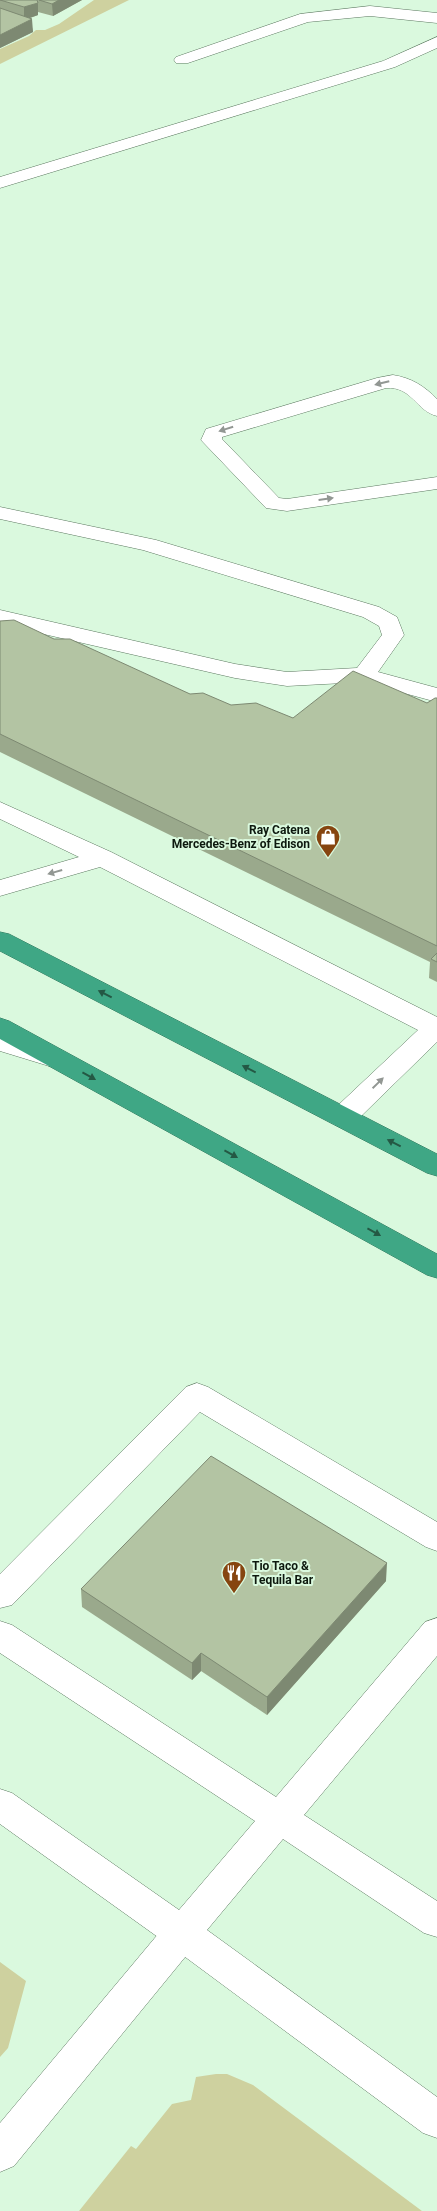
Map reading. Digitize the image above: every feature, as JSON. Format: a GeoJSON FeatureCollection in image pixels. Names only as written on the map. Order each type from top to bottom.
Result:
{"type":"FeatureCollection","features":[{"type":"Feature","properties":{"kind":"highway"},"geometry":{"type":"LineString","coordinates":[[0,940],[437,1166]]}},
{"type":"Feature","properties":{"kind":"highway"},"geometry":{"type":"LineString","coordinates":[[0,1027],[437,1267]]}},
{"type":"Feature","properties":{"kind":"street"},"geometry":{"type":"LineString","coordinates":[[182,60],[306,16],[370,11],[437,18]]}},
{"type":"Feature","properties":{"kind":"street"},"geometry":{"type":"LineString","coordinates":[[0,184],[389,64],[437,42]]}},
{"type":"Feature","properties":{"kind":"street"},"geometry":{"type":"LineString","coordinates":[[437,410],[413,388],[397,380],[384,382],[213,433],[211,440],[273,504],[287,505],[437,483]]}},
{"type":"Feature","properties":{"kind":"street"},"geometry":{"type":"LineString","coordinates":[[0,513],[148,545],[371,612],[389,622],[393,635],[364,675]]}},
{"type":"Feature","properties":{"kind":"street"},"geometry":{"type":"LineString","coordinates":[[0,617],[235,672],[287,679],[364,675],[437,695]]}},
{"type":"Feature","properties":{"kind":"street"},"geometry":{"type":"LineString","coordinates":[[0,810],[102,858],[436,1028],[343,1117]]}},
{"type":"Feature","properties":{"kind":"street"},"geometry":{"type":"LineString","coordinates":[[0,888],[102,858]]}},
{"type":"Feature","properties":{"kind":"street"},"geometry":{"type":"LineString","coordinates":[[0,1042],[64,1062]]}},
{"type":"Feature","properties":{"kind":"street"},"geometry":{"type":"LineString","coordinates":[[0,1594],[197,1395],[437,1538]]}},
{"type":"Feature","properties":{"kind":"street"},"geometry":{"type":"LineString","coordinates":[[0,2153],[437,1632]]}},
{"type":"Feature","properties":{"kind":"street"},"geometry":{"type":"LineString","coordinates":[[0,1635],[437,1921]]}},
{"type":"Feature","properties":{"kind":"street"},"geometry":{"type":"LineString","coordinates":[[0,1804],[437,2120]]}},
{"type":"Feature","properties":{"kind":"green space"},"geometry":{"type":"Polygon","coordinates":[[[94,0],[129,0],[0,64],[0,49],[29,36],[36,30],[45,30],[59,24],[94,0]]]}},
{"type":"Feature","properties":{"kind":"green space"},"geometry":{"type":"Polygon","coordinates":[[[0,1962],[26,1981],[8,2048],[0,2057],[0,1962]]]}},
{"type":"Feature","properties":{"kind":"green space"},"geometry":{"type":"Polygon","coordinates":[[[227,2074],[253,2085],[422,2211],[79,2211],[131,2146],[136,2149],[172,2104],[191,2100],[196,2077],[227,2074]]]}},
{"type":"Feature","properties":{"kind":"building"},"geometry":{"type":"Polygon","coordinates":[[[0,0],[37,0],[38,3],[24,7],[0,0]]]}},
{"type":"Feature","properties":{"kind":"building"},"geometry":{"type":"Polygon","coordinates":[[[39,0],[59,0],[52,4],[39,0]]]}},
{"type":"Feature","properties":{"kind":"building"},"geometry":{"type":"Polygon","coordinates":[[[0,8],[32,19],[0,35],[0,8]]]}},
{"type":"Feature","properties":{"kind":"building","name":"Ray Catena Mercedes-Benz of Edison"},"geometry":{"type":"Polygon","coordinates":[[[14,620],[54,639],[70,639],[190,694],[203,693],[231,705],[256,703],[293,718],[353,671],[427,703],[437,698],[437,946],[0,734],[0,621],[14,620]]]}},
{"type":"Feature","properties":{"kind":"building"},"geometry":{"type":"Polygon","coordinates":[[[437,953],[437,962],[431,959],[437,953]]]}},
{"type":"Feature","properties":{"kind":"building","name":"Tio Taco & Tequila Bar"},"geometry":{"type":"Polygon","coordinates":[[[211,1456],[387,1563],[267,1697],[201,1653],[192,1663],[81,1589],[211,1456]]]}},
{"type":"Feature","properties":{"kind":"place","name":"Ray Catena Mercedes-Benz of Edison"},"geometry":{"type":"Point","coordinates":[328,858]}},
{"type":"Feature","properties":{"kind":"place","name":"Tio Taco & Tequila Bar"},"geometry":{"type":"Point","coordinates":[234,1594]}}]}
